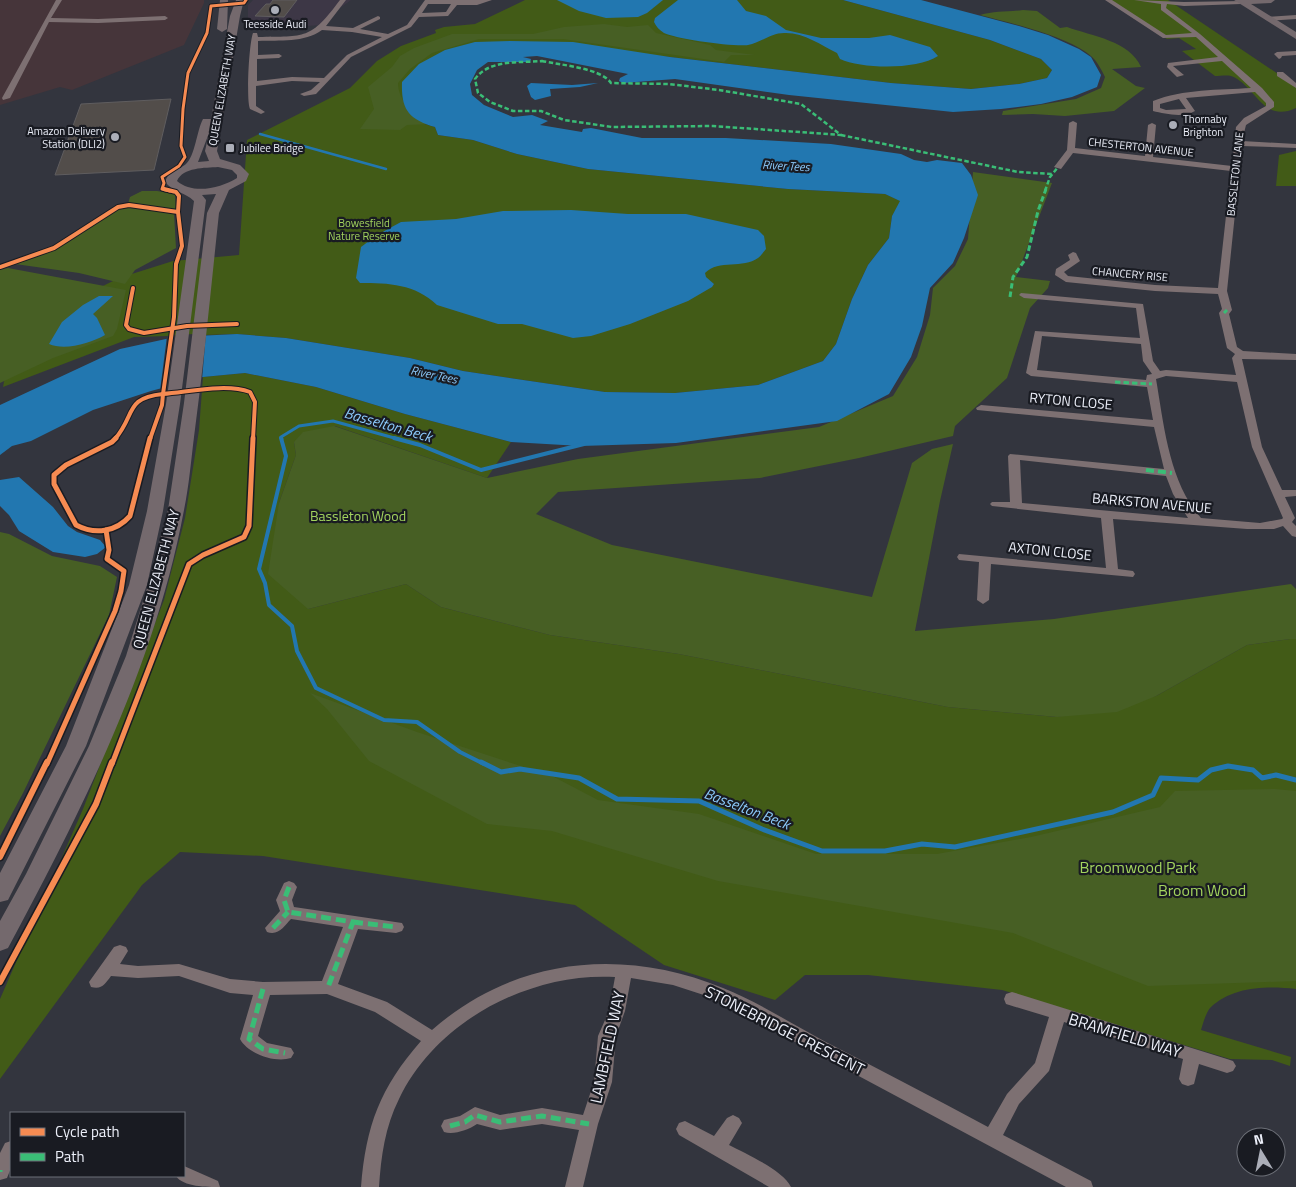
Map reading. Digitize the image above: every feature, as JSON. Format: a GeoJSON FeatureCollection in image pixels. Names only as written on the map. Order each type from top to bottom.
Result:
{"type":"FeatureCollection","features":[{"type":"Feature","properties":{"kind":"street"},"geometry":{"type":"LineString","coordinates":[[6,98],[59,0]]}},
{"type":"Feature","properties":{"kind":"street","name":"QUEEN ELIZABETH WAY"},"geometry":{"type":"LineString","coordinates":[[190,167],[197,154],[211,104],[224,0]]}},
{"type":"Feature","properties":{"kind":"street","name":"QUEEN ELIZABETH WAY"},"geometry":{"type":"LineString","coordinates":[[225,164],[215,161],[211,151],[235,16],[240,0]]}},
{"type":"Feature","properties":{"kind":"street"},"geometry":{"type":"LineString","coordinates":[[321,28],[343,0]]}},
{"type":"Feature","properties":{"kind":"street"},"geometry":{"type":"LineString","coordinates":[[313,92],[349,56],[409,26],[427,1],[477,3],[489,0]]}},
{"type":"Feature","properties":{"kind":"street"},"geometry":{"type":"LineString","coordinates":[[1108,0],[1165,37],[1198,35]]}},
{"type":"Feature","properties":{"kind":"street"},"geometry":{"type":"LineString","coordinates":[[1137,0],[1164,4],[1270,0]]}},
{"type":"Feature","properties":{"kind":"street"},"geometry":{"type":"LineString","coordinates":[[1240,1],[1296,36]]}},
{"type":"Feature","properties":{"kind":"street"},"geometry":{"type":"LineString","coordinates":[[418,15],[448,14],[455,2]]}},
{"type":"Feature","properties":{"kind":"street","name":"BASSLETON LANE"},"geometry":{"type":"LineString","coordinates":[[1164,4],[1163,9],[1198,35],[1270,102],[1270,107],[1266,112],[1242,122],[1238,143],[1222,291],[1228,316],[1232,348],[1241,354]]}},
{"type":"Feature","properties":{"kind":"street"},"geometry":{"type":"LineString","coordinates":[[1268,19],[1296,17]]}},
{"type":"Feature","properties":{"kind":"street"},"geometry":{"type":"LineString","coordinates":[[48,20],[98,21],[165,18]]}},
{"type":"Feature","properties":{"kind":"street"},"geometry":{"type":"LineString","coordinates":[[364,18],[386,19]]}},
{"type":"Feature","properties":{"kind":"street"},"geometry":{"type":"LineString","coordinates":[[354,30],[378,18]]}},
{"type":"Feature","properties":{"kind":"street"},"geometry":{"type":"LineString","coordinates":[[274,111],[258,114],[253,107],[252,84],[255,37],[302,36],[321,28],[354,30],[387,36]]}},
{"type":"Feature","properties":{"kind":"street"},"geometry":{"type":"LineString","coordinates":[[1279,57],[1276,54],[1296,52]]}},
{"type":"Feature","properties":{"kind":"street"},"geometry":{"type":"LineString","coordinates":[[255,57],[279,56]]}},
{"type":"Feature","properties":{"kind":"street"},"geometry":{"type":"LineString","coordinates":[[1180,75],[1169,66],[1170,64],[1223,59]]}},
{"type":"Feature","properties":{"kind":"street"},"geometry":{"type":"LineString","coordinates":[[1280,74],[1296,86]]}},
{"type":"Feature","properties":{"kind":"street"},"geometry":{"type":"LineString","coordinates":[[252,84],[292,78],[326,80]]}},
{"type":"Feature","properties":{"kind":"street"},"geometry":{"type":"LineString","coordinates":[[0,87],[11,87]]}},
{"type":"Feature","properties":{"kind":"street"},"geometry":{"type":"LineString","coordinates":[[1182,97],[1259,90]]}},
{"type":"Feature","properties":{"kind":"street"},"geometry":{"type":"LineString","coordinates":[[304,94],[313,92],[323,93]]}},
{"type":"Feature","properties":{"kind":"street","name":"CHESTERTON AVENUE"},"geometry":{"type":"LineString","coordinates":[[1073,123],[1071,150],[1236,169]]}},
{"type":"Feature","properties":{"kind":"street"},"geometry":{"type":"LineString","coordinates":[[1149,160],[1152,125]]}},
{"type":"Feature","properties":{"kind":"street"},"geometry":{"type":"LineString","coordinates":[[1238,143],[1296,146]]}},
{"type":"Feature","properties":{"kind":"street"},"geometry":{"type":"LineString","coordinates":[[1058,167],[1071,150]]}},
{"type":"Feature","properties":{"kind":"street"},"geometry":{"type":"LineString","coordinates":[[204,164],[225,164],[239,169],[243,176],[239,182],[224,189],[192,192],[179,189],[171,182],[175,174],[190,167],[204,164]]}},
{"type":"Feature","properties":{"kind":"street","name":"QUEEN ELIZABETH WAY"},"geometry":{"type":"LineString","coordinates":[[0,894],[76,746],[138,584],[182,403],[201,315],[213,213],[224,189]]}},
{"type":"Feature","properties":{"kind":"street","name":"QUEEN ELIZABETH WAY"},"geometry":{"type":"LineString","coordinates":[[0,942],[37,874],[99,746],[135,656],[158,582],[176,510],[182,403],[184,317],[200,200],[192,192]]}},
{"type":"Feature","properties":{"kind":"street","name":"CHANCERY RISE"},"geometry":{"type":"LineString","coordinates":[[1088,262],[1074,258],[1059,271],[1060,274],[1066,279],[1078,281],[1155,288],[1222,291]]}},
{"type":"Feature","properties":{"kind":"street"},"geometry":{"type":"LineString","coordinates":[[1024,295],[1140,306],[1148,361],[1154,379],[1158,424],[1172,473],[1186,510],[1196,520]]}},
{"type":"Feature","properties":{"kind":"street"},"geometry":{"type":"LineString","coordinates":[[1146,341],[1038,333],[1031,373],[1115,382],[1154,379],[1166,373],[1241,379]]}},
{"type":"Feature","properties":{"kind":"street"},"geometry":{"type":"LineString","coordinates":[[1296,356],[1241,354],[1237,358],[1257,447],[1289,518],[1286,522],[1296,533]]}},
{"type":"Feature","properties":{"kind":"street","name":"RYTON CLOSE"},"geometry":{"type":"LineString","coordinates":[[981,408],[1158,424]]}},
{"type":"Feature","properties":{"kind":"street"},"geometry":{"type":"LineString","coordinates":[[1016,506],[1014,456],[1132,465],[1146,470],[1172,473]]}},
{"type":"Feature","properties":{"kind":"street"},"geometry":{"type":"LineString","coordinates":[[1277,494],[1296,494]]}},
{"type":"Feature","properties":{"kind":"street","name":"BARKSTON AVENUE"},"geometry":{"type":"LineString","coordinates":[[996,504],[1179,522],[1196,520],[1209,524],[1273,526],[1286,522]]}},
{"type":"Feature","properties":{"kind":"street","name":"AXTON CLOSE"},"geometry":{"type":"LineString","coordinates":[[1107,515],[1112,572]]}},
{"type":"Feature","properties":{"kind":"street","name":"AXTON CLOSE"},"geometry":{"type":"LineString","coordinates":[[963,557],[1129,574]]}},
{"type":"Feature","properties":{"kind":"street"},"geometry":{"type":"LineString","coordinates":[[983,600],[984,559]]}},
{"type":"Feature","properties":{"kind":"street"},"geometry":{"type":"LineString","coordinates":[[288,912],[284,900],[289,888]]}},
{"type":"Feature","properties":{"kind":"street"},"geometry":{"type":"LineString","coordinates":[[288,912],[396,927]]}},
{"type":"Feature","properties":{"kind":"street"},"geometry":{"type":"LineString","coordinates":[[273,928],[288,912]]}},
{"type":"Feature","properties":{"kind":"street"},"geometry":{"type":"LineString","coordinates":[[328,987],[353,922]]}},
{"type":"Feature","properties":{"kind":"street"},"geometry":{"type":"LineString","coordinates":[[120,951],[102,976],[180,970],[230,986],[263,989],[328,987],[381,1007],[432,1039]]}},
{"type":"Feature","properties":{"kind":"street","name":"STONEBRIDGE CRESCENT"},"geometry":{"type":"LineString","coordinates":[[370,1187],[372,1154],[385,1108],[406,1068],[432,1039],[486,1000],[523,984],[574,971],[624,970],[670,976],[719,993],[1084,1187]]}},
{"type":"Feature","properties":{"kind":"street","name":"LAMBFIELD WAY"},"geometry":{"type":"LineString","coordinates":[[574,1187],[589,1124],[603,1082],[606,1042],[617,1011],[624,970]]}},
{"type":"Feature","properties":{"kind":"street"},"geometry":{"type":"LineString","coordinates":[[263,989],[249,1038],[263,1049],[285,1053]]}},
{"type":"Feature","properties":{"kind":"street","name":"BRAMFIELD WAY"},"geometry":{"type":"LineString","coordinates":[[1012,999],[1227,1066]]}},
{"type":"Feature","properties":{"kind":"street","name":"BRAMFIELD WAY"},"geometry":{"type":"LineString","coordinates":[[992,1138],[1013,1099],[1043,1066],[1058,1014]]}},
{"type":"Feature","properties":{"kind":"street","name":"BRAMFIELD WAY"},"geometry":{"type":"LineString","coordinates":[[1188,1079],[1192,1055]]}},
{"type":"Feature","properties":{"kind":"street"},"geometry":{"type":"LineString","coordinates":[[450,1126],[465,1122],[475,1115],[487,1121],[498,1123],[508,1123],[533,1116],[542,1116],[589,1124]]}},
{"type":"Feature","properties":{"kind":"street"},"geometry":{"type":"LineString","coordinates":[[717,1147],[733,1122]]}},
{"type":"Feature","properties":{"kind":"street"},"geometry":{"type":"LineString","coordinates":[[685,1129],[774,1180],[782,1187]]}},
{"type":"Feature","properties":{"kind":"street"},"geometry":{"type":"LineString","coordinates":[[0,1172],[10,1150]]}},
{"type":"Feature","properties":{"kind":"street"},"geometry":{"type":"LineString","coordinates":[[185,1174],[211,1187]]}},
{"type":"Feature","properties":{"kind":"shaded area"},"geometry":{"type":"Polygon","coordinates":[[[0,0],[204,0],[204,3],[184,45],[72,90],[60,87],[0,105],[0,0]]]}},
{"type":"Feature","properties":{"kind":"shaded area"},"geometry":{"type":"Polygon","coordinates":[[[253,0],[351,0],[332,14],[323,25],[248,29],[248,5],[253,0]]]}},
{"type":"Feature","properties":{"kind":"green space","name":"Bowesfield Nature Reserve"},"geometry":{"type":"Polygon","coordinates":[[[525,0],[843,0],[990,40],[1041,59],[1052,70],[1047,78],[1019,84],[971,89],[891,83],[670,57],[510,41],[418,122],[435,127],[438,135],[473,140],[517,154],[588,169],[788,189],[885,194],[901,201],[892,216],[889,238],[868,265],[852,299],[836,344],[823,361],[758,385],[675,393],[605,392],[463,371],[410,358],[286,338],[237,334],[134,337],[3,387],[14,330],[119,278],[173,261],[239,255],[247,140],[350,88],[377,61],[401,46],[436,33],[435,30],[444,27],[475,24],[525,0]]]}},
{"type":"Feature","properties":{"kind":"green space"},"geometry":{"type":"Polygon","coordinates":[[[1107,0],[1168,0],[1296,86],[1296,108],[1284,112],[1275,111],[1267,107],[1240,81],[1231,76],[1215,76],[1182,51],[1196,49],[1179,38],[1167,39],[1107,0]]]}},
{"type":"Feature","properties":{"kind":"green space"},"geometry":{"type":"Polygon","coordinates":[[[1023,10],[1037,11],[1060,28],[1067,27],[1119,45],[1136,58],[1141,67],[1112,69],[1136,86],[1145,88],[1114,111],[1065,116],[1002,115],[1003,111],[1076,99],[1101,88],[1105,77],[1095,60],[1073,44],[1041,32],[980,15],[1023,10]]]}},
{"type":"Feature","properties":{"kind":"green space"},"geometry":{"type":"Polygon","coordinates":[[[604,24],[627,27],[648,25],[656,33],[710,45],[716,50],[755,55],[731,55],[724,62],[563,39],[479,39],[432,53],[410,69],[398,83],[401,96],[408,107],[431,124],[407,125],[400,130],[360,129],[374,109],[368,87],[392,67],[400,56],[414,48],[452,34],[533,34],[564,27],[604,24]]]}},
{"type":"Feature","properties":{"kind":"green space"},"geometry":{"type":"Polygon","coordinates":[[[1296,151],[1296,186],[1276,186],[1279,155],[1296,151]]]}},
{"type":"Feature","properties":{"kind":"green space","name":"Bassleton Wood"},"geometry":{"type":"Polygon","coordinates":[[[973,172],[1052,183],[1016,277],[1050,281],[1048,288],[1030,308],[1007,378],[955,426],[953,436],[859,458],[760,478],[558,492],[536,514],[612,545],[872,597],[912,463],[932,449],[953,444],[915,631],[1054,619],[1291,584],[1296,589],[1296,639],[1247,645],[1156,696],[1117,712],[1057,717],[948,707],[679,654],[550,635],[441,607],[406,584],[308,609],[268,574],[279,503],[296,455],[294,442],[303,432],[334,426],[487,478],[578,459],[819,427],[893,396],[917,357],[930,315],[933,288],[955,266],[968,239],[973,172]]]}},
{"type":"Feature","properties":{"kind":"green space"},"geometry":{"type":"Polygon","coordinates":[[[142,191],[175,194],[176,209],[171,211],[128,204],[130,197],[142,191]]]}},
{"type":"Feature","properties":{"kind":"green space"},"geometry":{"type":"Polygon","coordinates":[[[131,207],[174,213],[176,248],[135,270],[125,284],[79,273],[15,264],[35,258],[61,246],[75,238],[105,215],[122,208],[131,207]]]}},
{"type":"Feature","properties":{"kind":"green space"},"geometry":{"type":"Polygon","coordinates":[[[8,268],[126,290],[117,329],[113,336],[53,358],[0,383],[0,270],[8,268]]]}},
{"type":"Feature","properties":{"kind":"green space","name":"Broomwood Park"},"geometry":{"type":"Polygon","coordinates":[[[245,373],[316,387],[405,414],[511,442],[487,478],[335,426],[294,442],[296,455],[279,503],[308,609],[406,584],[441,607],[550,635],[679,654],[948,707],[1057,717],[1156,696],[1247,645],[1296,639],[1296,989],[1262,988],[1229,995],[1210,1008],[1201,1030],[1291,1057],[1290,1066],[1272,1060],[1230,1059],[1002,990],[868,975],[805,975],[775,1000],[664,965],[575,905],[263,856],[180,852],[142,885],[0,1079],[0,999],[83,809],[164,600],[185,518],[199,430],[203,377],[245,373]]]}},
{"type":"Feature","properties":{"kind":"green space"},"geometry":{"type":"Polygon","coordinates":[[[0,532],[9,534],[52,556],[100,566],[117,577],[109,615],[23,793],[0,836],[0,532]]]}},
{"type":"Feature","properties":{"kind":"green space","name":"Broom Wood"},"geometry":{"type":"Polygon","coordinates":[[[310,693],[417,732],[554,777],[598,800],[699,814],[816,854],[937,854],[1031,837],[1160,807],[1175,791],[1275,789],[1296,791],[1296,981],[1148,986],[1013,933],[718,881],[552,831],[487,824],[369,761],[327,709],[310,693]]]}},
{"type":"Feature","properties":{"kind":"water"},"geometry":{"type":"Polygon","coordinates":[[[557,0],[663,0],[647,13],[638,17],[606,18],[579,11],[557,0]]]}},
{"type":"Feature","properties":{"kind":"water"},"geometry":{"type":"Polygon","coordinates":[[[678,0],[737,0],[746,11],[766,16],[786,30],[821,38],[869,38],[890,35],[930,47],[938,56],[917,64],[875,66],[862,65],[840,59],[837,53],[805,37],[791,33],[779,33],[748,45],[718,44],[680,38],[664,33],[654,22],[655,18],[678,0]]]}},
{"type":"Feature","properties":{"kind":"water","name":"River Tees"},"geometry":{"type":"Polygon","coordinates":[[[843,0],[921,0],[1019,26],[1048,35],[1079,49],[1091,57],[1101,75],[1097,87],[1072,97],[1041,104],[953,112],[789,95],[675,79],[623,83],[619,81],[620,78],[628,74],[537,56],[523,57],[531,59],[530,62],[488,62],[477,70],[470,84],[472,95],[484,105],[513,117],[532,115],[548,121],[540,125],[582,132],[583,129],[591,128],[642,138],[726,138],[831,144],[901,154],[914,160],[927,162],[937,160],[962,163],[971,175],[978,195],[964,238],[953,263],[930,288],[922,326],[911,357],[889,394],[837,421],[676,443],[581,446],[511,442],[405,414],[316,387],[245,373],[203,377],[151,391],[93,410],[31,441],[12,446],[0,455],[0,405],[120,349],[175,337],[237,334],[286,338],[410,358],[463,371],[605,392],[675,393],[758,385],[823,361],[836,344],[852,299],[868,265],[889,238],[892,216],[900,201],[885,194],[788,189],[588,169],[517,154],[473,140],[438,135],[435,127],[419,121],[408,112],[403,100],[402,82],[419,64],[445,50],[475,42],[510,41],[573,42],[670,57],[891,83],[971,89],[1019,84],[1047,78],[1052,70],[1041,59],[990,40],[843,0]]]}},
{"type":"Feature","properties":{"kind":"water"},"geometry":{"type":"Polygon","coordinates":[[[531,83],[572,85],[598,83],[580,87],[550,89],[551,96],[535,100],[531,97],[527,86],[531,83]]]}},
{"type":"Feature","properties":{"kind":"water"},"geometry":{"type":"Polygon","coordinates":[[[571,210],[628,214],[686,214],[758,230],[764,236],[766,249],[759,257],[752,261],[717,266],[705,273],[706,277],[714,284],[688,301],[630,324],[591,336],[573,338],[522,324],[498,324],[437,305],[429,298],[411,289],[391,284],[360,283],[356,278],[361,247],[377,235],[401,222],[456,219],[503,211],[571,210]]]}},
{"type":"Feature","properties":{"kind":"water"},"geometry":{"type":"Polygon","coordinates":[[[99,296],[113,296],[93,314],[105,335],[78,345],[63,347],[49,344],[62,322],[83,305],[99,296]]]}},
{"type":"Feature","properties":{"kind":"water"},"geometry":{"type":"Polygon","coordinates":[[[19,477],[53,507],[68,526],[77,532],[100,540],[106,547],[97,554],[85,557],[53,552],[19,531],[9,515],[0,506],[0,480],[19,477]]]}},
{"type":"Feature","properties":{"kind":"pier"},"geometry":{"type":"Polygon","coordinates":[[[206,333],[202,380],[160,391],[167,336],[206,333]]]}},
{"type":"Feature","properties":{"kind":"building","name":"Teesside Audi"},"geometry":{"type":"Polygon","coordinates":[[[273,0],[297,0],[284,17],[255,16],[266,4],[270,4],[273,0]]]}},
{"type":"Feature","properties":{"kind":"building","name":"Amazon Delivery Station (DLI2)"},"geometry":{"type":"Polygon","coordinates":[[[171,99],[154,170],[55,175],[81,104],[171,99]]]}},
{"type":"Feature","properties":{"kind":"waterway"},"geometry":{"type":"LineString","coordinates":[[260,134],[386,169]]}},
{"type":"Feature","properties":{"kind":"waterway","name":"Basselton Beck"},"geometry":{"type":"LineString","coordinates":[[282,439],[281,437],[299,426],[333,421],[398,439]]}},
{"type":"Feature","properties":{"kind":"waterway","name":"Basselton Beck"},"geometry":{"type":"LineString","coordinates":[[281,438],[286,456],[259,569],[265,583],[269,605],[292,626],[297,651],[316,688],[384,720],[417,722],[460,752],[484,764]]}},
{"type":"Feature","properties":{"kind":"waterway","name":"Basselton Beck"},"geometry":{"type":"LineString","coordinates":[[394,438],[420,445],[481,470],[584,444]]}},
{"type":"Feature","properties":{"kind":"waterway","name":"Basselton Beck"},"geometry":{"type":"LineString","coordinates":[[481,762],[501,772],[520,769],[579,778],[617,799],[699,801],[762,829],[822,851],[885,851],[922,844],[955,847],[1113,812],[1153,795],[1161,778],[1198,780],[1211,770],[1228,766],[1253,770],[1262,778],[1276,775],[1296,780]]}},
{"type":"Feature","properties":{"kind":"marked path"},"geometry":{"type":"LineString","coordinates":[[841,135],[801,104],[719,90],[669,84],[611,83],[607,77],[592,71],[542,61],[494,65],[480,72],[475,79],[478,93],[490,102],[513,111],[541,111],[564,120],[612,127],[713,126],[841,135],[1018,172],[1052,174]]}},
{"type":"Feature","properties":{"kind":"marked path"},"geometry":{"type":"LineString","coordinates":[[1010,297],[1013,277],[1027,257],[1038,211],[1050,177],[1058,167]]}},
{"type":"Feature","properties":{"kind":"marked path"},"geometry":{"type":"LineString","coordinates":[[1224,313],[1227,310]]}},
{"type":"Feature","properties":{"kind":"marked path"},"geometry":{"type":"LineString","coordinates":[[1115,382],[1152,384]]}},
{"type":"Feature","properties":{"kind":"marked path"},"geometry":{"type":"LineString","coordinates":[[1146,470],[1172,473]]}},
{"type":"Feature","properties":{"kind":"marked path"},"geometry":{"type":"LineString","coordinates":[[289,887],[284,900],[288,912],[353,922],[328,987]]}},
{"type":"Feature","properties":{"kind":"marked path"},"geometry":{"type":"LineString","coordinates":[[273,928],[288,912]]}},
{"type":"Feature","properties":{"kind":"marked path"},"geometry":{"type":"LineString","coordinates":[[353,922],[396,927]]}},
{"type":"Feature","properties":{"kind":"marked path"},"geometry":{"type":"LineString","coordinates":[[263,989],[249,1039],[263,1049],[285,1053]]}},
{"type":"Feature","properties":{"kind":"marked path"},"geometry":{"type":"LineString","coordinates":[[450,1126],[465,1122],[475,1115],[494,1122],[542,1116],[589,1124]]}},
{"type":"Feature","properties":{"kind":"cycle path"},"geometry":{"type":"LineString","coordinates":[[0,982],[96,804],[189,564],[203,555],[244,537],[249,526],[255,402],[250,392],[240,388],[226,388],[147,396],[135,404],[120,433],[112,442],[66,465],[54,475],[54,484],[76,525],[82,528],[104,531],[119,526],[130,516],[153,427],[162,405],[174,317],[176,264],[182,246],[178,212],[179,196],[176,192],[162,189],[164,183],[162,177],[179,166],[185,157],[181,146],[183,109],[188,73],[207,33],[211,6],[244,3],[246,0]]}},
{"type":"Feature","properties":{"kind":"cycle path"},"geometry":{"type":"LineString","coordinates":[[0,267],[54,248],[118,207],[129,205],[178,212]]}},
{"type":"Feature","properties":{"kind":"cycle path"},"geometry":{"type":"LineString","coordinates":[[133,288],[126,325],[134,331],[144,333],[187,326],[237,324]]}},
{"type":"Feature","properties":{"kind":"cycle path"},"geometry":{"type":"LineString","coordinates":[[0,857],[63,729],[118,601],[124,571],[107,559],[109,550],[106,530]]}},
{"type":"Feature","properties":{"kind":"place","name":"Teesside Audi"},"geometry":{"type":"Point","coordinates":[275,10]}},
{"type":"Feature","properties":{"kind":"place","name":"Thornaby Brighton"},"geometry":{"type":"Point","coordinates":[1173,125]}},
{"type":"Feature","properties":{"kind":"place","name":"Amazon Delivery Station (DLI2)"},"geometry":{"type":"Point","coordinates":[115,137]}},
{"type":"Feature","properties":{"kind":"place","name":"Jubilee Bridge"},"geometry":{"type":"Point","coordinates":[230,148]}}]}
